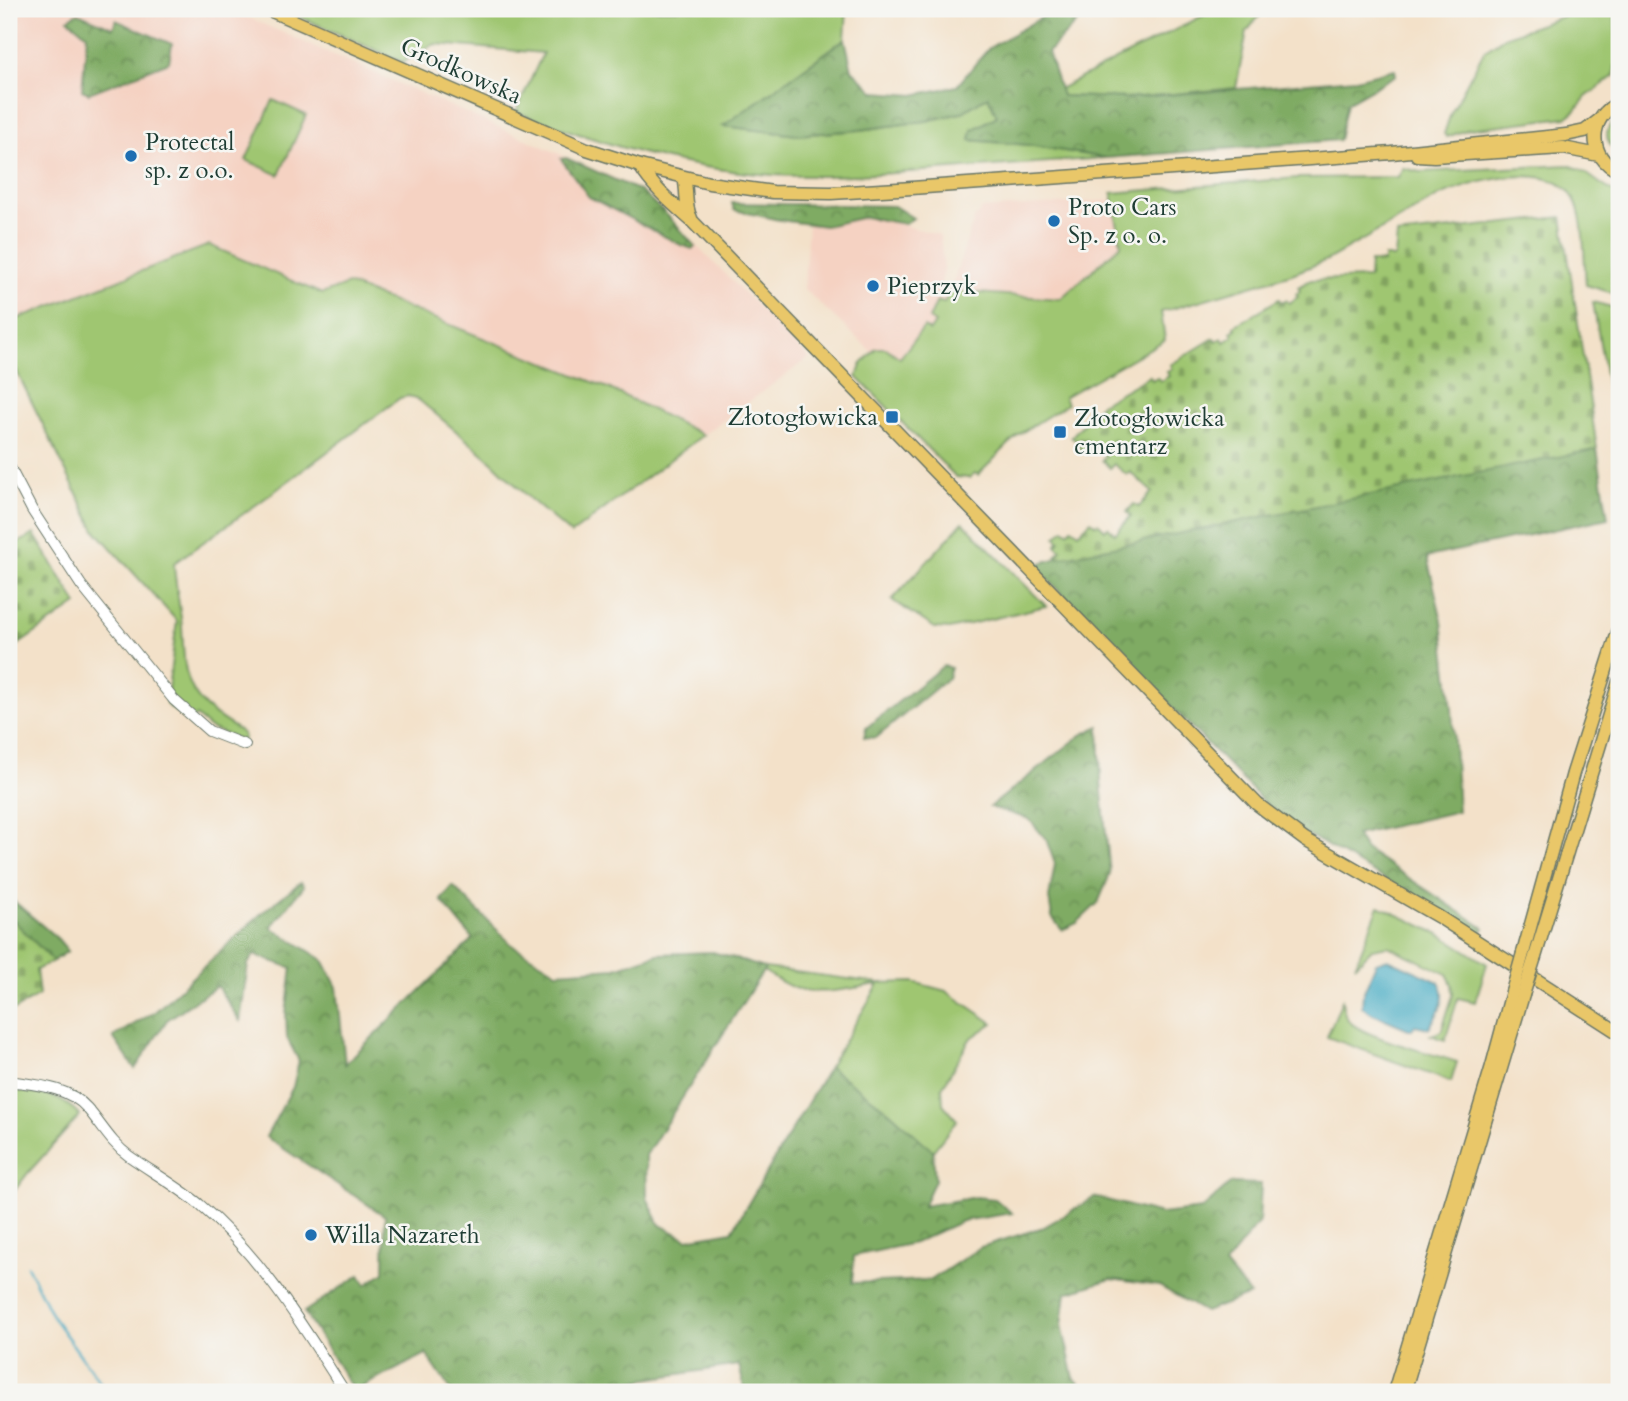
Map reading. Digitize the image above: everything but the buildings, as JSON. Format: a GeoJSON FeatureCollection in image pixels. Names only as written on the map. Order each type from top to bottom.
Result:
{"type":"FeatureCollection","features":[{"type":"Feature","properties":{"kind":"main road","name":"Grodkowska"},"geometry":{"type":"LineString","coordinates":[[267,9],[587,149],[640,166],[709,183],[773,191],[843,192],[1392,153]]}},
{"type":"Feature","properties":{"kind":"main road"},"geometry":{"type":"LineString","coordinates":[[1392,153],[1586,131],[1619,102]]}},
{"type":"Feature","properties":{"kind":"main road"},"geometry":{"type":"LineString","coordinates":[[1598,121],[1595,144],[1606,164],[1619,171]]}},
{"type":"Feature","properties":{"kind":"main road"},"geometry":{"type":"LineString","coordinates":[[1392,153],[1434,156],[1563,148],[1600,155]]}},
{"type":"Feature","properties":{"kind":"main road"},"geometry":{"type":"LineString","coordinates":[[640,166],[675,207],[693,222],[960,500],[1269,815],[1305,840],[1439,917],[1619,1033]]}},
{"type":"Feature","properties":{"kind":"main road"},"geometry":{"type":"LineString","coordinates":[[675,207],[677,188],[684,178]]}},
{"type":"Feature","properties":{"kind":"main road"},"geometry":{"type":"LineString","coordinates":[[684,178],[687,211],[693,222]]}},
{"type":"Feature","properties":{"kind":"main road"},"geometry":{"type":"LineString","coordinates":[[693,222],[691,206],[694,198],[709,183]]}},
{"type":"Feature","properties":{"kind":"main road"},"geometry":{"type":"LineString","coordinates":[[1529,955],[1580,748],[1619,629]]}},
{"type":"Feature","properties":{"kind":"main road"},"geometry":{"type":"LineString","coordinates":[[1394,1392],[1489,1078],[1619,682]]}},
{"type":"Feature","properties":{"kind":"main road"},"geometry":{"type":"LineString","coordinates":[[1404,1392],[1517,993]]}},
{"type":"Feature","properties":{"kind":"street"},"geometry":{"type":"LineString","coordinates":[[9,466],[32,510],[81,585],[174,700],[209,731],[245,745]]}},
{"type":"Feature","properties":{"kind":"street"},"geometry":{"type":"LineString","coordinates":[[9,1081],[36,1083],[63,1092],[82,1103],[120,1148],[186,1193],[224,1227],[288,1302],[345,1392]]}},
{"type":"Feature","properties":{"kind":"shaded area"},"geometry":{"type":"Polygon","coordinates":[[[9,9],[229,9],[628,184],[652,201],[809,358],[703,435],[608,388],[348,284],[322,294],[209,245],[9,322],[9,9]]]}},
{"type":"Feature","properties":{"kind":"shaded area"},"geometry":{"type":"Polygon","coordinates":[[[1114,200],[1121,245],[1060,299],[950,291],[974,219],[982,209],[1114,200]]]}},
{"type":"Feature","properties":{"kind":"shaded area","name":"Pieprzyk"},"geometry":{"type":"Polygon","coordinates":[[[857,219],[879,219],[940,235],[944,270],[939,292],[947,294],[944,303],[937,302],[929,319],[935,323],[930,331],[924,327],[900,359],[885,348],[876,348],[872,352],[804,289],[808,224],[826,225],[857,219]]]}},
{"type":"Feature","properties":{"kind":"green space"},"geometry":{"type":"Polygon","coordinates":[[[282,9],[847,9],[845,39],[724,126],[797,135],[860,130],[961,113],[988,96],[997,116],[973,130],[970,140],[1028,145],[1106,158],[834,176],[757,174],[703,167],[622,148],[516,112],[543,53],[435,44],[403,62],[282,9]]]}},
{"type":"Feature","properties":{"kind":"green space"},"geometry":{"type":"Polygon","coordinates":[[[1056,9],[1082,9],[1085,14],[1048,52],[1062,96],[1129,98],[1356,79],[1395,69],[1396,75],[1347,103],[1339,140],[1106,158],[1028,145],[970,140],[972,130],[997,116],[988,96],[961,113],[860,130],[797,135],[723,126],[845,39],[852,70],[875,92],[914,95],[957,86],[989,48],[1056,9]]]}},
{"type":"Feature","properties":{"kind":"green space"},"geometry":{"type":"Polygon","coordinates":[[[1216,9],[1265,9],[1247,31],[1236,88],[1129,98],[1062,96],[1059,89],[1216,9]]]}},
{"type":"Feature","properties":{"kind":"green space"},"geometry":{"type":"Polygon","coordinates":[[[1584,9],[1615,9],[1617,55],[1614,76],[1586,97],[1576,110],[1567,117],[1469,129],[1447,137],[1444,134],[1451,113],[1484,51],[1504,37],[1584,9]]]}},
{"type":"Feature","properties":{"kind":"green space"},"geometry":{"type":"Polygon","coordinates":[[[78,13],[113,28],[116,20],[172,44],[169,62],[89,93],[82,90],[87,35],[68,19],[78,13]]]}},
{"type":"Feature","properties":{"kind":"green space"},"geometry":{"type":"Polygon","coordinates":[[[273,100],[306,115],[279,175],[246,160],[273,100]]]}},
{"type":"Feature","properties":{"kind":"green space"},"geometry":{"type":"Polygon","coordinates":[[[1619,117],[1619,155],[1610,145],[1607,136],[1610,126],[1619,117]]]}},
{"type":"Feature","properties":{"kind":"green space"},"geometry":{"type":"Polygon","coordinates":[[[566,158],[640,191],[665,213],[695,246],[693,249],[589,197],[561,159],[566,158]]]}},
{"type":"Feature","properties":{"kind":"green space"},"geometry":{"type":"Polygon","coordinates":[[[1568,165],[1619,194],[1619,245],[1612,274],[1619,295],[1586,285],[1580,214],[1567,190],[1553,181],[1515,176],[1474,184],[1440,196],[1327,260],[1292,274],[1161,312],[1165,340],[1064,397],[1067,404],[1018,435],[978,475],[975,473],[969,478],[956,477],[857,377],[861,365],[876,348],[886,348],[900,358],[924,327],[930,331],[935,323],[929,319],[937,301],[944,303],[950,291],[1060,299],[1121,245],[1112,193],[1297,178],[1398,177],[1403,168],[1420,172],[1568,165]]]}},
{"type":"Feature","properties":{"kind":"green space"},"geometry":{"type":"Polygon","coordinates":[[[732,203],[894,206],[913,218],[905,224],[865,217],[825,226],[734,210],[732,203]]]}},
{"type":"Feature","properties":{"kind":"green space"},"geometry":{"type":"Polygon","coordinates":[[[1562,217],[1597,449],[1058,558],[1056,556],[1061,550],[1056,545],[1060,541],[1056,537],[1064,529],[1068,532],[1072,528],[1079,533],[1091,521],[1096,525],[1098,523],[1105,530],[1108,527],[1115,534],[1131,516],[1127,512],[1134,504],[1139,507],[1152,492],[1130,472],[1127,475],[1114,464],[1110,468],[1102,460],[1106,456],[1095,446],[1087,454],[1078,447],[1083,441],[1071,437],[1102,403],[1150,376],[1152,380],[1157,377],[1160,381],[1169,376],[1167,372],[1172,369],[1170,365],[1214,338],[1216,341],[1222,338],[1224,342],[1233,336],[1231,332],[1236,329],[1234,326],[1279,299],[1289,303],[1298,297],[1298,287],[1311,280],[1369,278],[1370,262],[1384,262],[1384,257],[1395,257],[1397,235],[1562,217]]]}},
{"type":"Feature","properties":{"kind":"green space"},"geometry":{"type":"Polygon","coordinates":[[[209,245],[322,294],[348,284],[608,388],[703,435],[571,534],[487,457],[419,400],[409,396],[400,398],[174,563],[187,676],[195,694],[206,707],[241,732],[243,741],[210,728],[196,716],[188,721],[166,704],[177,621],[95,530],[9,356],[9,322],[209,245]]]}},
{"type":"Feature","properties":{"kind":"green space"},"geometry":{"type":"Polygon","coordinates":[[[1593,302],[1619,309],[1619,456],[1593,302]]]}},
{"type":"Feature","properties":{"kind":"green space"},"geometry":{"type":"Polygon","coordinates":[[[1597,449],[1608,518],[1427,557],[1442,621],[1452,709],[1458,811],[1356,835],[1365,849],[1484,928],[1480,934],[1303,832],[1265,803],[1034,565],[1058,558],[1597,449]]]}},
{"type":"Feature","properties":{"kind":"green space"},"geometry":{"type":"Polygon","coordinates":[[[963,522],[1046,606],[949,629],[935,628],[892,600],[963,522]]]}},
{"type":"Feature","properties":{"kind":"green space"},"geometry":{"type":"Polygon","coordinates":[[[34,534],[77,604],[9,651],[9,548],[34,534]]]}},
{"type":"Feature","properties":{"kind":"green space"},"geometry":{"type":"Polygon","coordinates":[[[943,666],[951,668],[948,678],[876,738],[864,737],[866,728],[943,666]]]}},
{"type":"Feature","properties":{"kind":"green space"},"geometry":{"type":"Polygon","coordinates":[[[1099,726],[1101,782],[1110,874],[1098,903],[1077,923],[1062,930],[1052,917],[1049,898],[1055,864],[1046,839],[1029,819],[990,807],[1081,735],[1099,726]]]}},
{"type":"Feature","properties":{"kind":"green space"},"geometry":{"type":"Polygon","coordinates":[[[301,882],[304,886],[271,927],[323,960],[337,987],[345,1064],[473,939],[441,900],[453,886],[512,945],[557,972],[616,968],[658,954],[713,952],[765,968],[646,1155],[647,1198],[660,1225],[687,1239],[732,1231],[829,1067],[890,1112],[933,1151],[935,1180],[923,1206],[976,1197],[995,1199],[1012,1213],[962,1221],[914,1243],[854,1256],[852,1283],[931,1280],[981,1247],[1044,1227],[1095,1197],[1161,1214],[1202,1209],[1231,1183],[1261,1184],[1259,1222],[1225,1265],[1250,1295],[1205,1312],[1159,1286],[1111,1279],[1066,1293],[1062,1325],[1074,1378],[1088,1392],[745,1392],[739,1365],[594,1387],[594,1392],[452,1392],[426,1354],[354,1391],[304,1312],[360,1275],[366,1285],[384,1272],[385,1216],[266,1137],[293,1087],[299,1061],[287,1038],[286,1013],[292,968],[254,955],[248,964],[240,1021],[217,986],[167,1020],[135,1069],[113,1037],[156,1011],[263,912],[301,882]]]}},
{"type":"Feature","properties":{"kind":"green space"},"geometry":{"type":"Polygon","coordinates":[[[9,897],[58,939],[68,951],[53,961],[9,916],[9,897]]]}},
{"type":"Feature","properties":{"kind":"green space"},"geometry":{"type":"Polygon","coordinates":[[[1379,906],[1441,935],[1487,964],[1475,1002],[1458,998],[1445,1040],[1431,1035],[1441,1032],[1453,995],[1447,974],[1388,946],[1372,949],[1355,966],[1379,906]]]}},
{"type":"Feature","properties":{"kind":"green space"},"geometry":{"type":"Polygon","coordinates":[[[9,916],[53,961],[36,970],[39,995],[9,1013],[9,916]]]}},
{"type":"Feature","properties":{"kind":"green space"},"geometry":{"type":"Polygon","coordinates":[[[765,968],[879,983],[913,982],[946,991],[993,1023],[970,1039],[942,1088],[943,1104],[957,1120],[933,1151],[890,1112],[829,1067],[879,984],[835,991],[802,990],[763,971],[765,968]]]}},
{"type":"Feature","properties":{"kind":"green space"},"geometry":{"type":"Polygon","coordinates":[[[1342,1000],[1346,1017],[1357,1027],[1383,1039],[1457,1062],[1451,1082],[1327,1037],[1342,1000]]]}},
{"type":"Feature","properties":{"kind":"green space"},"geometry":{"type":"Polygon","coordinates":[[[9,1089],[55,1098],[80,1115],[9,1198],[9,1089]]]}},
{"type":"Feature","properties":{"kind":"water"},"geometry":{"type":"Polygon","coordinates":[[[1388,959],[1439,982],[1442,987],[1443,999],[1429,1028],[1415,1025],[1411,1030],[1362,1007],[1363,994],[1376,963],[1388,959]]]}},
{"type":"Feature","properties":{"kind":"waterway"},"geometry":{"type":"LineString","coordinates":[[27,1265],[52,1316],[107,1392]]}},
{"type":"Feature","properties":{"kind":"place","name":"Protectal sp. z o.o."},"geometry":{"type":"Point","coordinates":[131,156]}},
{"type":"Feature","properties":{"kind":"place","name":"Proto Cars Sp. z o. o."},"geometry":{"type":"Point","coordinates":[1054,221]}},
{"type":"Feature","properties":{"kind":"place","name":"Pieprzyk"},"geometry":{"type":"Point","coordinates":[873,286]}},
{"type":"Feature","properties":{"kind":"place","name":"Złotogłowicka"},"geometry":{"type":"Point","coordinates":[892,417]}},
{"type":"Feature","properties":{"kind":"place","name":"Złotogłowicka cmentarz"},"geometry":{"type":"Point","coordinates":[1060,432]}},
{"type":"Feature","properties":{"kind":"place","name":"Willa Nazareth"},"geometry":{"type":"Point","coordinates":[311,1235]}}]}
